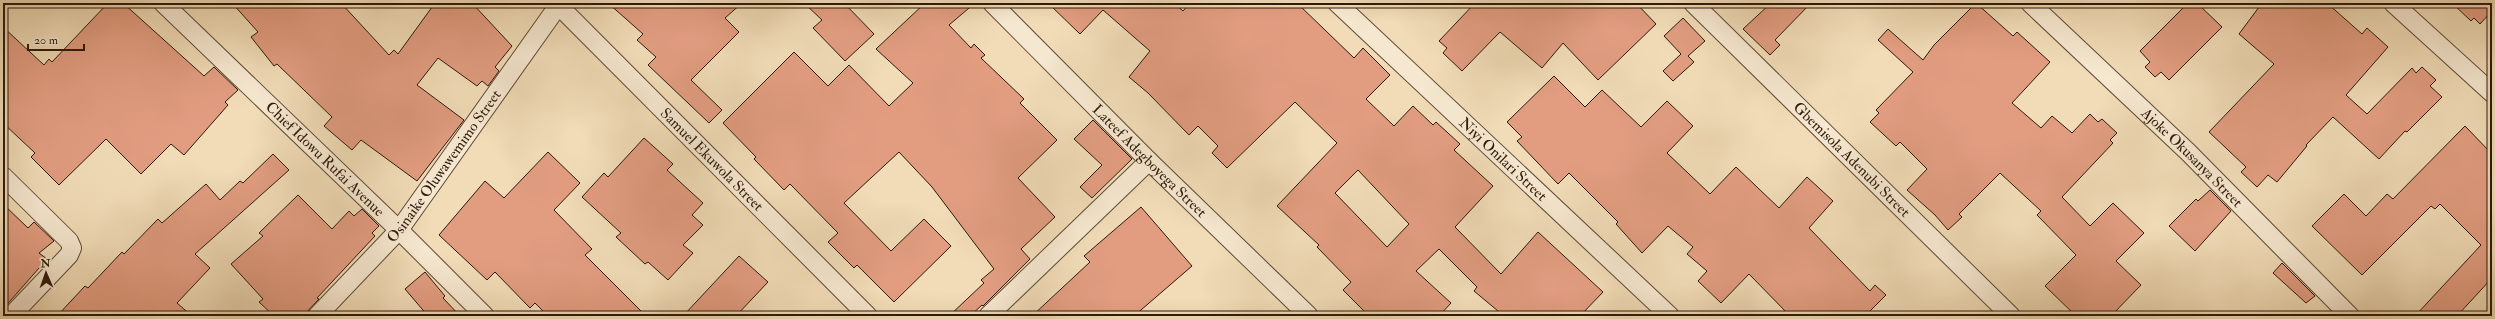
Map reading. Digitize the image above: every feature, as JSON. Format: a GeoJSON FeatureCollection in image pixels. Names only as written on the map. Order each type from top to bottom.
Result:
{"type":"FeatureCollection","features":[{"type":"Feature","properties":{"kind":"street","name":"Chief Idowu Rufai Avenue"},"geometry":{"type":"LineString","coordinates":[[163,3],[399,230],[485,316]]}},
{"type":"Feature","properties":{"kind":"street","name":"Niyi Onilari Street"},"geometry":{"type":"LineString","coordinates":[[1337,3],[1670,316]]}},
{"type":"Feature","properties":{"kind":"street","name":"Gbemisola Adenubi Street"},"geometry":{"type":"LineString","coordinates":[[1693,3],[2011,316]]}},
{"type":"Feature","properties":{"kind":"street","name":"Ajoke Okusanya Street"},"geometry":{"type":"LineString","coordinates":[[2030,3],[2188,152],[2350,316]]}},
{"type":"Feature","properties":{"kind":"street"},"geometry":{"type":"LineString","coordinates":[[2393,3],[2492,93]]}},
{"type":"Feature","properties":{"kind":"street","name":"Osinaike Oluwawemimo Street"},"geometry":{"type":"LineString","coordinates":[[318,316],[399,230],[557,4]]}},
{"type":"Feature","properties":{"kind":"street","name":"Samuel Ekuwola Street"},"geometry":{"type":"LineString","coordinates":[[557,4],[868,316]]}},
{"type":"Feature","properties":{"kind":"street","name":"Lateef Adegboyega Street"},"geometry":{"type":"LineString","coordinates":[[996,4],[1149,161],[1309,316]]}},
{"type":"Feature","properties":{"kind":"street"},"geometry":{"type":"LineString","coordinates":[[988,316],[1149,161]]}},
{"type":"Feature","properties":{"kind":"street"},"geometry":{"type":"LineString","coordinates":[[3,176],[69,240],[72,248],[69,255],[11,316]]}},
{"type":"Feature","properties":{"kind":"building"},"geometry":{"type":"Polygon","coordinates":[[[108,3],[123,3],[204,76],[214,67],[238,90],[225,102],[228,105],[184,155],[171,144],[141,174],[106,139],[59,185],[31,157],[35,153],[3,123],[3,27],[44,65],[49,59],[52,62],[108,3]]]}},
{"type":"Feature","properties":{"kind":"building"},"geometry":{"type":"Polygon","coordinates":[[[232,3],[341,3],[389,55],[394,50],[398,54],[435,3],[472,3],[512,46],[495,67],[499,71],[488,86],[482,81],[477,86],[438,58],[417,85],[464,120],[417,181],[361,140],[352,150],[324,126],[332,117],[277,64],[274,66],[251,37],[258,32],[232,3]]]}},
{"type":"Feature","properties":{"kind":"building"},"geometry":{"type":"Polygon","coordinates":[[[608,3],[742,3],[725,18],[739,32],[691,80],[722,110],[709,123],[648,65],[656,57],[637,40],[643,34],[608,3]]]}},
{"type":"Feature","properties":{"kind":"building"},"geometry":{"type":"Polygon","coordinates":[[[804,3],[844,3],[874,34],[845,61],[813,28],[822,20],[804,3]]]}},
{"type":"Feature","properties":{"kind":"building"},"geometry":{"type":"Polygon","coordinates":[[[925,3],[975,3],[949,25],[971,48],[974,44],[985,55],[981,58],[1024,99],[1020,103],[1057,140],[1018,178],[1055,217],[1021,249],[1030,259],[983,306],[982,305],[970,316],[949,316],[984,283],[981,280],[994,269],[932,187],[899,152],[844,203],[891,251],[924,219],[951,246],[894,302],[857,265],[854,268],[828,242],[838,233],[790,184],[784,190],[754,159],[756,157],[723,123],[794,52],[828,86],[849,65],[889,106],[913,83],[876,49],[925,3]]]}},
{"type":"Feature","properties":{"kind":"building"},"geometry":{"type":"Polygon","coordinates":[[[1048,3],[1174,3],[1183,11],[1190,3],[1297,3],[1354,58],[1363,48],[1390,75],[1366,99],[1394,126],[1413,106],[1433,125],[1436,122],[1460,144],[1454,150],[1493,186],[1455,227],[1501,274],[1538,232],[1603,292],[1580,316],[1504,316],[1474,291],[1477,287],[1439,249],[1416,271],[1451,303],[1439,316],[1369,316],[1343,290],[1351,282],[1317,247],[1319,245],[1277,206],[1337,143],[1295,102],[1227,168],[1212,153],[1218,146],[1198,126],[1189,135],[1148,93],[1129,77],[1150,51],[1103,10],[1080,34],[1048,3]],[[1358,170],[1335,193],[1387,247],[1409,224],[1358,170]]]}},
{"type":"Feature","properties":{"kind":"building"},"geometry":{"type":"Polygon","coordinates":[[[1475,3],[1636,3],[1656,24],[1598,80],[1563,43],[1542,68],[1500,32],[1462,71],[1443,53],[1447,48],[1439,41],[1475,3]]]}},
{"type":"Feature","properties":{"kind":"building"},"geometry":{"type":"Polygon","coordinates":[[[1771,3],[1811,3],[1775,40],[1780,45],[1770,55],[1743,29],[1771,3]]]}},
{"type":"Feature","properties":{"kind":"building"},"geometry":{"type":"Polygon","coordinates":[[[1976,3],[2013,36],[2017,32],[2050,62],[2012,103],[2041,128],[2052,116],[2072,133],[2090,114],[2098,122],[2102,119],[2117,133],[2110,140],[2113,143],[2062,197],[2090,226],[2113,203],[2144,233],[2116,261],[2141,285],[2111,316],[2076,316],[2045,286],[2076,255],[2037,215],[2041,211],[2000,173],[1959,214],[1962,217],[1948,230],[1935,215],[1907,190],[1927,169],[1900,142],[1896,146],[1870,122],[1879,113],[1876,110],[1913,72],[1878,40],[1888,29],[1923,60],[1934,45],[1976,3]]]}},
{"type":"Feature","properties":{"kind":"building"},"geometry":{"type":"Polygon","coordinates":[[[2188,3],[2197,3],[2222,27],[2169,80],[2161,72],[2155,77],[2145,67],[2150,62],[2140,51],[2188,3]]]}},
{"type":"Feature","properties":{"kind":"building"},"geometry":{"type":"Polygon","coordinates":[[[2262,3],[2327,3],[2362,34],[2367,28],[2388,47],[2346,95],[2367,114],[2412,68],[2416,73],[2422,67],[2436,80],[2430,86],[2442,97],[2407,132],[2405,131],[2379,159],[2333,117],[2306,145],[2307,146],[2277,182],[2268,175],[2257,187],[2241,172],[2246,167],[2209,132],[2274,64],[2239,34],[2262,3]]]}},
{"type":"Feature","properties":{"kind":"building"},"geometry":{"type":"Polygon","coordinates":[[[2452,3],[2492,3],[2492,11],[2480,24],[2474,18],[2471,21],[2452,3]]]}},
{"type":"Feature","properties":{"kind":"building"},"geometry":{"type":"Polygon","coordinates":[[[1683,18],[1705,41],[1688,56],[1694,62],[1673,81],[1663,71],[1681,54],[1664,36],[1683,18]]]}},
{"type":"Feature","properties":{"kind":"building"},"geometry":{"type":"Polygon","coordinates":[[[1554,76],[1585,107],[1602,90],[1641,127],[1667,101],[1693,126],[1667,153],[1710,194],[1736,167],[1779,208],[1807,177],[1833,201],[1809,228],[1870,291],[1875,285],[1886,295],[1865,316],[1790,316],[1749,274],[1721,303],[1698,281],[1707,271],[1687,254],[1693,247],[1668,226],[1642,253],[1616,224],[1618,222],[1569,173],[1558,184],[1517,141],[1522,137],[1507,122],[1554,76]]]}},
{"type":"Feature","properties":{"kind":"building"},"geometry":{"type":"Polygon","coordinates":[[[1093,120],[1132,159],[1092,198],[1080,187],[1102,165],[1074,139],[1093,120]]]}},
{"type":"Feature","properties":{"kind":"building"},"geometry":{"type":"Polygon","coordinates":[[[2465,126],[2492,154],[2492,278],[2457,316],[2415,316],[2481,245],[2440,204],[2435,209],[2431,206],[2362,275],[2312,226],[2344,194],[2366,216],[2387,194],[2393,199],[2465,126]]]}},
{"type":"Feature","properties":{"kind":"building"},"geometry":{"type":"Polygon","coordinates":[[[644,138],[673,164],[667,170],[703,203],[692,215],[703,225],[683,245],[693,253],[668,280],[648,262],[645,264],[616,237],[621,233],[582,197],[604,173],[608,177],[644,138]]]}},
{"type":"Feature","properties":{"kind":"building"},"geometry":{"type":"Polygon","coordinates":[[[548,152],[580,183],[554,210],[592,249],[585,255],[646,316],[548,316],[535,303],[530,308],[495,272],[487,280],[439,235],[485,181],[504,198],[548,152]]]}},
{"type":"Feature","properties":{"kind":"building"},"geometry":{"type":"Polygon","coordinates":[[[273,154],[289,170],[195,254],[210,268],[177,303],[192,316],[57,316],[85,286],[88,288],[122,252],[124,254],[158,219],[162,223],[206,184],[220,200],[240,181],[243,183],[273,154]]]}},
{"type":"Feature","properties":{"kind":"building"},"geometry":{"type":"Polygon","coordinates":[[[2210,190],[2231,211],[2195,251],[2169,226],[2196,199],[2198,201],[2210,190]]]}},
{"type":"Feature","properties":{"kind":"building"},"geometry":{"type":"Polygon","coordinates":[[[298,195],[332,229],[349,211],[354,216],[362,209],[379,226],[372,233],[375,236],[317,298],[319,299],[303,316],[274,316],[259,302],[263,299],[231,264],[263,236],[259,233],[298,195]]]}},
{"type":"Feature","properties":{"kind":"building"},"geometry":{"type":"Polygon","coordinates":[[[3,204],[28,228],[34,222],[54,241],[39,253],[47,259],[3,309],[3,204]]]}},
{"type":"Feature","properties":{"kind":"building"},"geometry":{"type":"Polygon","coordinates":[[[1141,207],[1192,266],[1134,316],[1032,316],[1090,262],[1084,256],[1141,207]]]}},
{"type":"Feature","properties":{"kind":"building"},"geometry":{"type":"Polygon","coordinates":[[[739,256],[768,282],[736,316],[683,316],[739,256]]]}},
{"type":"Feature","properties":{"kind":"building"},"geometry":{"type":"Polygon","coordinates":[[[2282,263],[2315,296],[2306,303],[2273,273],[2282,263]]]}},
{"type":"Feature","properties":{"kind":"building"},"geometry":{"type":"Polygon","coordinates":[[[425,272],[445,296],[443,298],[460,316],[428,316],[405,289],[425,272]]]}}]}
